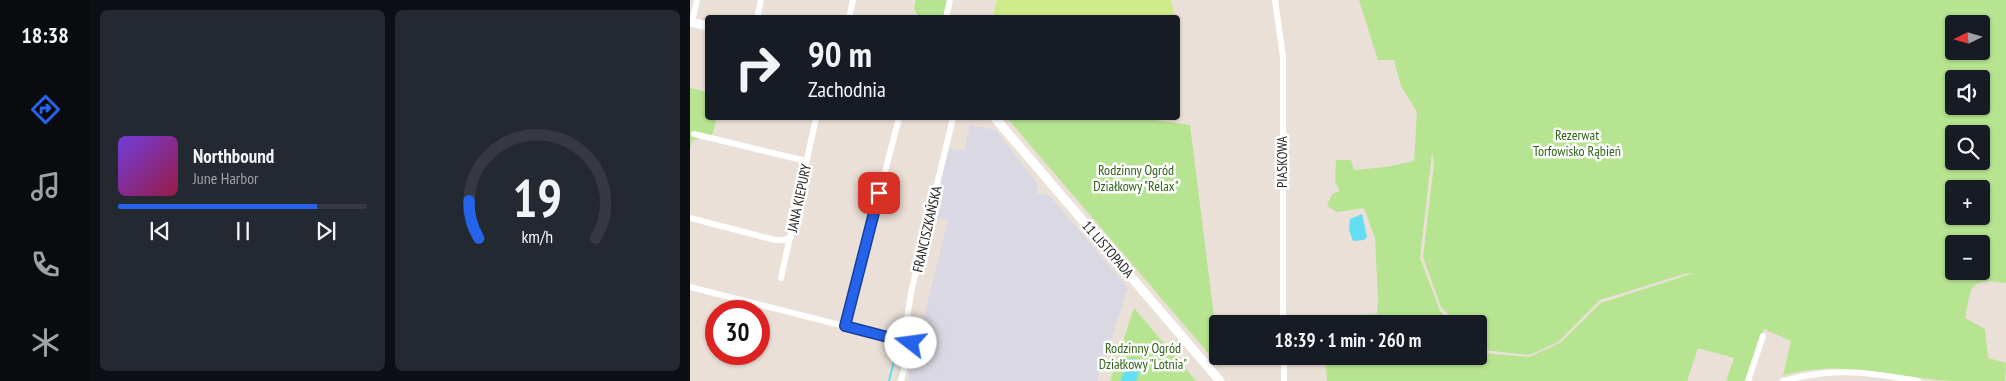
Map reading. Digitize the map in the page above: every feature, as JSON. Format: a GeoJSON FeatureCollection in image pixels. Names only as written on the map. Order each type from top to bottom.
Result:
{"type":"FeatureCollection","features":[{"type":"Feature","properties":{"kind":"street"},"geometry":{"type":"LineString","coordinates":[[697,0],[691,22],[705,25]]}},
{"type":"Feature","properties":{"kind":"street"},"geometry":{"type":"LineString","coordinates":[[758,15],[761,0]]}},
{"type":"Feature","properties":{"kind":"street"},"geometry":{"type":"LineString","coordinates":[[850,15],[853,0]]}},
{"type":"Feature","properties":{"kind":"street"},"geometry":{"type":"LineString","coordinates":[[947,15],[950,0]]}},
{"type":"Feature","properties":{"kind":"street","name":"PIASKOWA"},"geometry":{"type":"LineString","coordinates":[[1275,0],[1283,57],[1283,315]]}},
{"type":"Feature","properties":{"kind":"street","name":"JANA KIEPURY"},"geometry":{"type":"LineString","coordinates":[[781,278],[816,120]]}},
{"type":"Feature","properties":{"kind":"street"},"geometry":{"type":"LineString","coordinates":[[845,326],[897,120]]}},
{"type":"Feature","properties":{"kind":"street","name":"FRANCISZKAŃSKA"},"geometry":{"type":"LineString","coordinates":[[903,340],[912,288],[953,120]]}},
{"type":"Feature","properties":{"kind":"street","name":"11 LISTOPADA"},"geometry":{"type":"LineString","coordinates":[[996,120],[1220,381]]}},
{"type":"Feature","properties":{"kind":"street"},"geometry":{"type":"LineString","coordinates":[[694,134],[806,161]]}},
{"type":"Feature","properties":{"kind":"street"},"geometry":{"type":"LineString","coordinates":[[690,218],[775,240],[784,240],[790,237]]}},
{"type":"Feature","properties":{"kind":"street"},"geometry":{"type":"LineString","coordinates":[[690,287],[911,343],[901,381]]}},
{"type":"Feature","properties":{"kind":"street"},"geometry":{"type":"LineString","coordinates":[[1748,381],[1763,336]]}},
{"type":"Feature","properties":{"kind":"street"},"geometry":{"type":"LineString","coordinates":[[1284,365],[1284,381]]}},
{"type":"Feature","properties":{"kind":"street"},"geometry":{"type":"LineString","coordinates":[[1783,381],[1806,375],[1843,371],[1871,373],[1918,381]]}},
{"type":"Feature","properties":{"kind":"shaded area"},"geometry":{"type":"Polygon","coordinates":[[[970,125],[996,130],[1037,183],[1037,194],[1049,195],[1128,288],[1097,381],[908,381],[948,220],[932,216],[948,148],[964,151],[970,125]]]}},
{"type":"Feature","properties":{"kind":"green space"},"geometry":{"type":"Polygon","coordinates":[[[916,0],[947,0],[943,15],[917,15],[914,8],[916,0]]]}},
{"type":"Feature","properties":{"kind":"green space"},"geometry":{"type":"Polygon","coordinates":[[[997,0],[1171,0],[1175,15],[993,15],[997,0]]]}},
{"type":"Feature","properties":{"kind":"green space","name":"Rezerwat Torfowisko Rąbień"},"geometry":{"type":"Polygon","coordinates":[[[1359,0],[2006,0],[2006,283],[1985,282],[1974,286],[1969,297],[1965,318],[1985,329],[1988,358],[2006,363],[2005,381],[1951,381],[1846,369],[1804,371],[1783,376],[1791,341],[1764,329],[1745,381],[1726,381],[1734,358],[1698,348],[1687,381],[1327,381],[1326,365],[1487,365],[1487,353],[1529,357],[1560,343],[1601,303],[1694,273],[1684,274],[1600,300],[1558,342],[1529,355],[1487,350],[1487,315],[1449,315],[1441,307],[1423,257],[1434,164],[1432,152],[1420,258],[1440,311],[1444,315],[1356,315],[1377,314],[1375,238],[1364,208],[1337,212],[1327,206],[1332,194],[1340,191],[1335,182],[1336,160],[1351,160],[1354,170],[1386,167],[1414,161],[1417,112],[1401,86],[1394,60],[1378,60],[1359,0]]]}},
{"type":"Feature","properties":{"kind":"green space"},"geometry":{"type":"Polygon","coordinates":[[[690,88],[705,92],[705,120],[716,120],[712,135],[692,141],[690,149],[690,88]]]}},
{"type":"Feature","properties":{"kind":"green space","name":"Rodzinny Ogród Działkowy \"Relax\""},"geometry":{"type":"Polygon","coordinates":[[[1009,120],[1154,120],[1190,125],[1214,315],[1209,315],[1209,354],[1009,120]]]}},
{"type":"Feature","properties":{"kind":"green space","name":"Rodzinny Ogród Działkowy \"Lotnia\""},"geometry":{"type":"Polygon","coordinates":[[[1134,308],[1196,381],[1110,381],[1134,308]]]}},
{"type":"Feature","properties":{"kind":"water"},"geometry":{"type":"Polygon","coordinates":[[[1362,214],[1367,237],[1364,240],[1353,241],[1349,230],[1350,219],[1362,214]]]}},
{"type":"Feature","properties":{"kind":"water"},"geometry":{"type":"Polygon","coordinates":[[[1134,358],[1142,363],[1136,381],[1120,381],[1130,359],[1134,358]]]}},
{"type":"Feature","properties":{"kind":"waterway"},"geometry":{"type":"LineString","coordinates":[[889,381],[897,349],[894,347],[895,342]]}},
{"type":"Feature","properties":{"kind":"route"},"geometry":{"type":"LineString","coordinates":[[879,193],[845,326],[911,343]]}}]}
